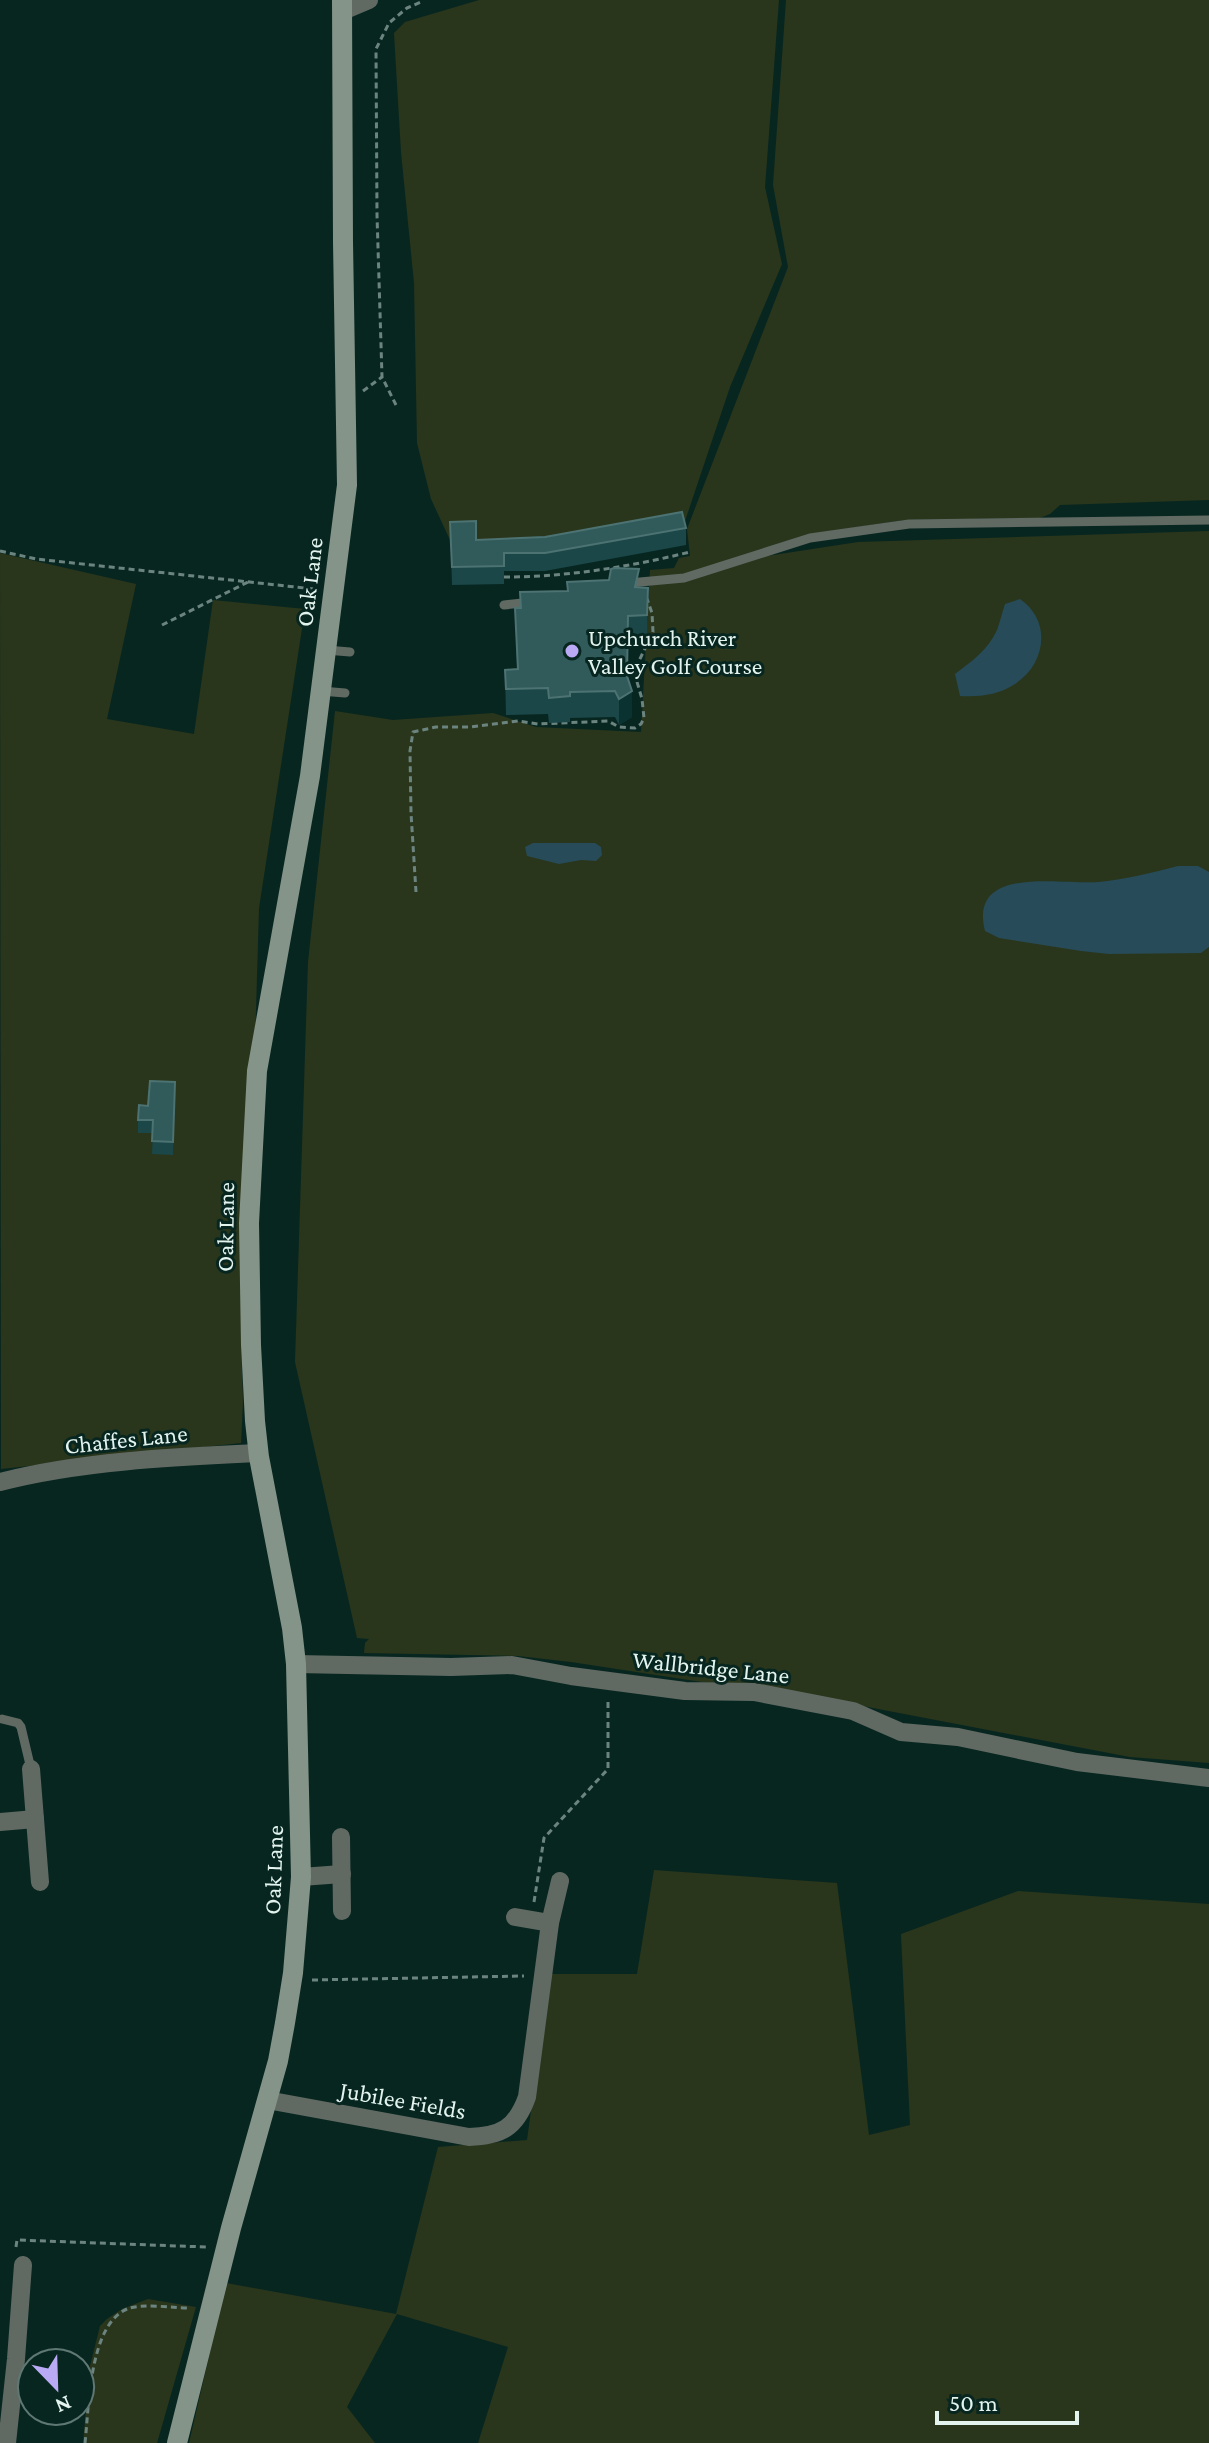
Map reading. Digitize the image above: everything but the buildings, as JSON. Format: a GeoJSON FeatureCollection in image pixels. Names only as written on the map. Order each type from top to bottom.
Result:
{"type":"FeatureCollection","features":[{"type":"Feature","properties":{"kind":"street"},"geometry":{"type":"LineString","coordinates":[[343,5],[369,0]]}},
{"type":"Feature","properties":{"kind":"street","name":"Oak Lane"},"geometry":{"type":"LineString","coordinates":[[177,2443],[281,2046],[292,1980],[301,1877],[296,1664],[259,1453],[252,1369],[249,1223],[257,1071],[310,776],[347,485],[343,5]]}},
{"type":"Feature","properties":{"kind":"street","name":"Chaffes Lane"},"geometry":{"type":"LineString","coordinates":[[0,1482],[28,1474],[163,1458],[259,1453]]}},
{"type":"Feature","properties":{"kind":"street","name":"Wallbridge Lane"},"geometry":{"type":"LineString","coordinates":[[296,1664],[512,1665],[685,1691],[754,1692],[853,1711],[901,1732],[958,1737],[1077,1762],[1209,1778]]}},
{"type":"Feature","properties":{"kind":"street"},"geometry":{"type":"LineString","coordinates":[[31,1769],[40,1882]]}},
{"type":"Feature","properties":{"kind":"street"},"geometry":{"type":"LineString","coordinates":[[0,1822],[35,1819]]}},
{"type":"Feature","properties":{"kind":"street"},"geometry":{"type":"LineString","coordinates":[[341,1837],[342,1911]]}},
{"type":"Feature","properties":{"kind":"street"},"geometry":{"type":"LineString","coordinates":[[301,1877],[342,1874]]}},
{"type":"Feature","properties":{"kind":"street","name":"Jubilee Fields"},"geometry":{"type":"LineString","coordinates":[[267,2100],[469,2137],[491,2136],[516,2121],[527,2097],[550,1923],[560,1881]]}},
{"type":"Feature","properties":{"kind":"street"},"geometry":{"type":"LineString","coordinates":[[523,1918],[550,1923]]}},
{"type":"Feature","properties":{"kind":"street"},"geometry":{"type":"LineString","coordinates":[[7,2443],[23,2265]]}},
{"type":"Feature","properties":{"kind":"lane"},"geometry":{"type":"LineString","coordinates":[[628,584],[684,578],[810,538],[909,524],[1209,520]]}},
{"type":"Feature","properties":{"kind":"lane"},"geometry":{"type":"LineString","coordinates":[[504,605],[547,600]]}},
{"type":"Feature","properties":{"kind":"lane"},"geometry":{"type":"LineString","coordinates":[[326,650],[350,652]]}},
{"type":"Feature","properties":{"kind":"lane"},"geometry":{"type":"LineString","coordinates":[[321,691],[345,693]]}},
{"type":"Feature","properties":{"kind":"lane"},"geometry":{"type":"LineString","coordinates":[[2,1719],[18,1723],[21,1727],[31,1769]]}},
{"type":"Feature","properties":{"kind":"path"},"geometry":{"type":"LineString","coordinates":[[396,405],[382,377],[376,49],[389,23],[420,0]]}},
{"type":"Feature","properties":{"kind":"path"},"geometry":{"type":"LineString","coordinates":[[0,551],[36,559],[333,591]]}},
{"type":"Feature","properties":{"kind":"path"},"geometry":{"type":"LineString","coordinates":[[504,577],[563,574],[645,563],[690,552]]}},
{"type":"Feature","properties":{"kind":"path"},"geometry":{"type":"LineString","coordinates":[[162,625],[248,582]]}},
{"type":"Feature","properties":{"kind":"path"},"geometry":{"type":"LineString","coordinates":[[416,892],[411,813],[410,751],[413,732],[436,727],[470,727],[518,721],[538,724],[608,721],[629,728],[641,724],[644,718],[636,667],[650,641],[654,623],[645,593],[628,584]]}},
{"type":"Feature","properties":{"kind":"path"},"geometry":{"type":"LineString","coordinates":[[523,1918],[544,1838],[608,1769],[608,1681]]}},
{"type":"Feature","properties":{"kind":"path"},"geometry":{"type":"LineString","coordinates":[[292,1980],[524,1976]]}},
{"type":"Feature","properties":{"kind":"path"},"geometry":{"type":"LineString","coordinates":[[23,2265],[15,2264],[17,2240],[226,2248]]}},
{"type":"Feature","properties":{"kind":"path"},"geometry":{"type":"LineString","coordinates":[[85,2443],[92,2374],[103,2333],[118,2316],[129,2308],[210,2309]]}},
{"type":"Feature","properties":{"kind":"green space"},"geometry":{"type":"Polygon","coordinates":[[[479,0],[779,0],[765,187],[782,264],[730,387],[682,530],[545,554],[450,540],[431,499],[417,443],[414,283],[401,152],[394,33],[405,22],[479,0]]]}},
{"type":"Feature","properties":{"kind":"green space"},"geometry":{"type":"Polygon","coordinates":[[[786,0],[1209,0],[1209,500],[1060,505],[1040,518],[905,520],[812,534],[721,563],[858,542],[1209,531],[1209,1763],[1130,1757],[747,1684],[715,1684],[518,1656],[364,1653],[365,1643],[369,1639],[357,1638],[295,1362],[308,962],[335,711],[393,720],[493,713],[536,727],[641,732],[650,570],[674,568],[679,558],[690,556],[687,529],[788,267],[773,185],[786,0]]]}},
{"type":"Feature","properties":{"kind":"green space"},"geometry":{"type":"Polygon","coordinates":[[[0,553],[136,584],[107,719],[194,734],[213,600],[305,609],[259,908],[251,1181],[241,1336],[241,1443],[1,1469],[0,553]]]}},
{"type":"Feature","properties":{"kind":"green space"},"geometry":{"type":"Polygon","coordinates":[[[654,1870],[837,1883],[869,2135],[910,2125],[901,1934],[1018,1891],[1209,1904],[1209,2443],[478,2443],[508,2347],[397,2314],[347,2407],[375,2443],[189,2443],[226,2283],[396,2314],[438,2147],[527,2140],[550,1974],[637,1974],[654,1870]]]}},
{"type":"Feature","properties":{"kind":"green space"},"geometry":{"type":"Polygon","coordinates":[[[148,2299],[196,2307],[157,2443],[83,2443],[84,2427],[96,2427],[95,2347],[100,2326],[122,2309],[148,2299]]]}},
{"type":"Feature","properties":{"kind":"water"},"geometry":{"type":"Polygon","coordinates":[[[1020,599],[1030,608],[1041,630],[1039,654],[1033,665],[1025,676],[1002,691],[982,696],[960,696],[955,674],[989,644],[1005,604],[1020,599]]]}},
{"type":"Feature","properties":{"kind":"water"},"geometry":{"type":"Polygon","coordinates":[[[533,843],[595,843],[601,847],[602,855],[596,861],[559,864],[527,856],[525,847],[533,843]]]}},
{"type":"Feature","properties":{"kind":"water"},"geometry":{"type":"Polygon","coordinates":[[[1178,866],[1198,866],[1209,872],[1209,947],[1201,953],[1109,954],[999,938],[985,931],[984,910],[990,896],[1004,887],[1022,882],[1099,882],[1178,866]]]}},
{"type":"Feature","properties":{"kind":"place","name":"Upchurch River Valley Golf Course"},"geometry":{"type":"Point","coordinates":[572,651]}}]}
